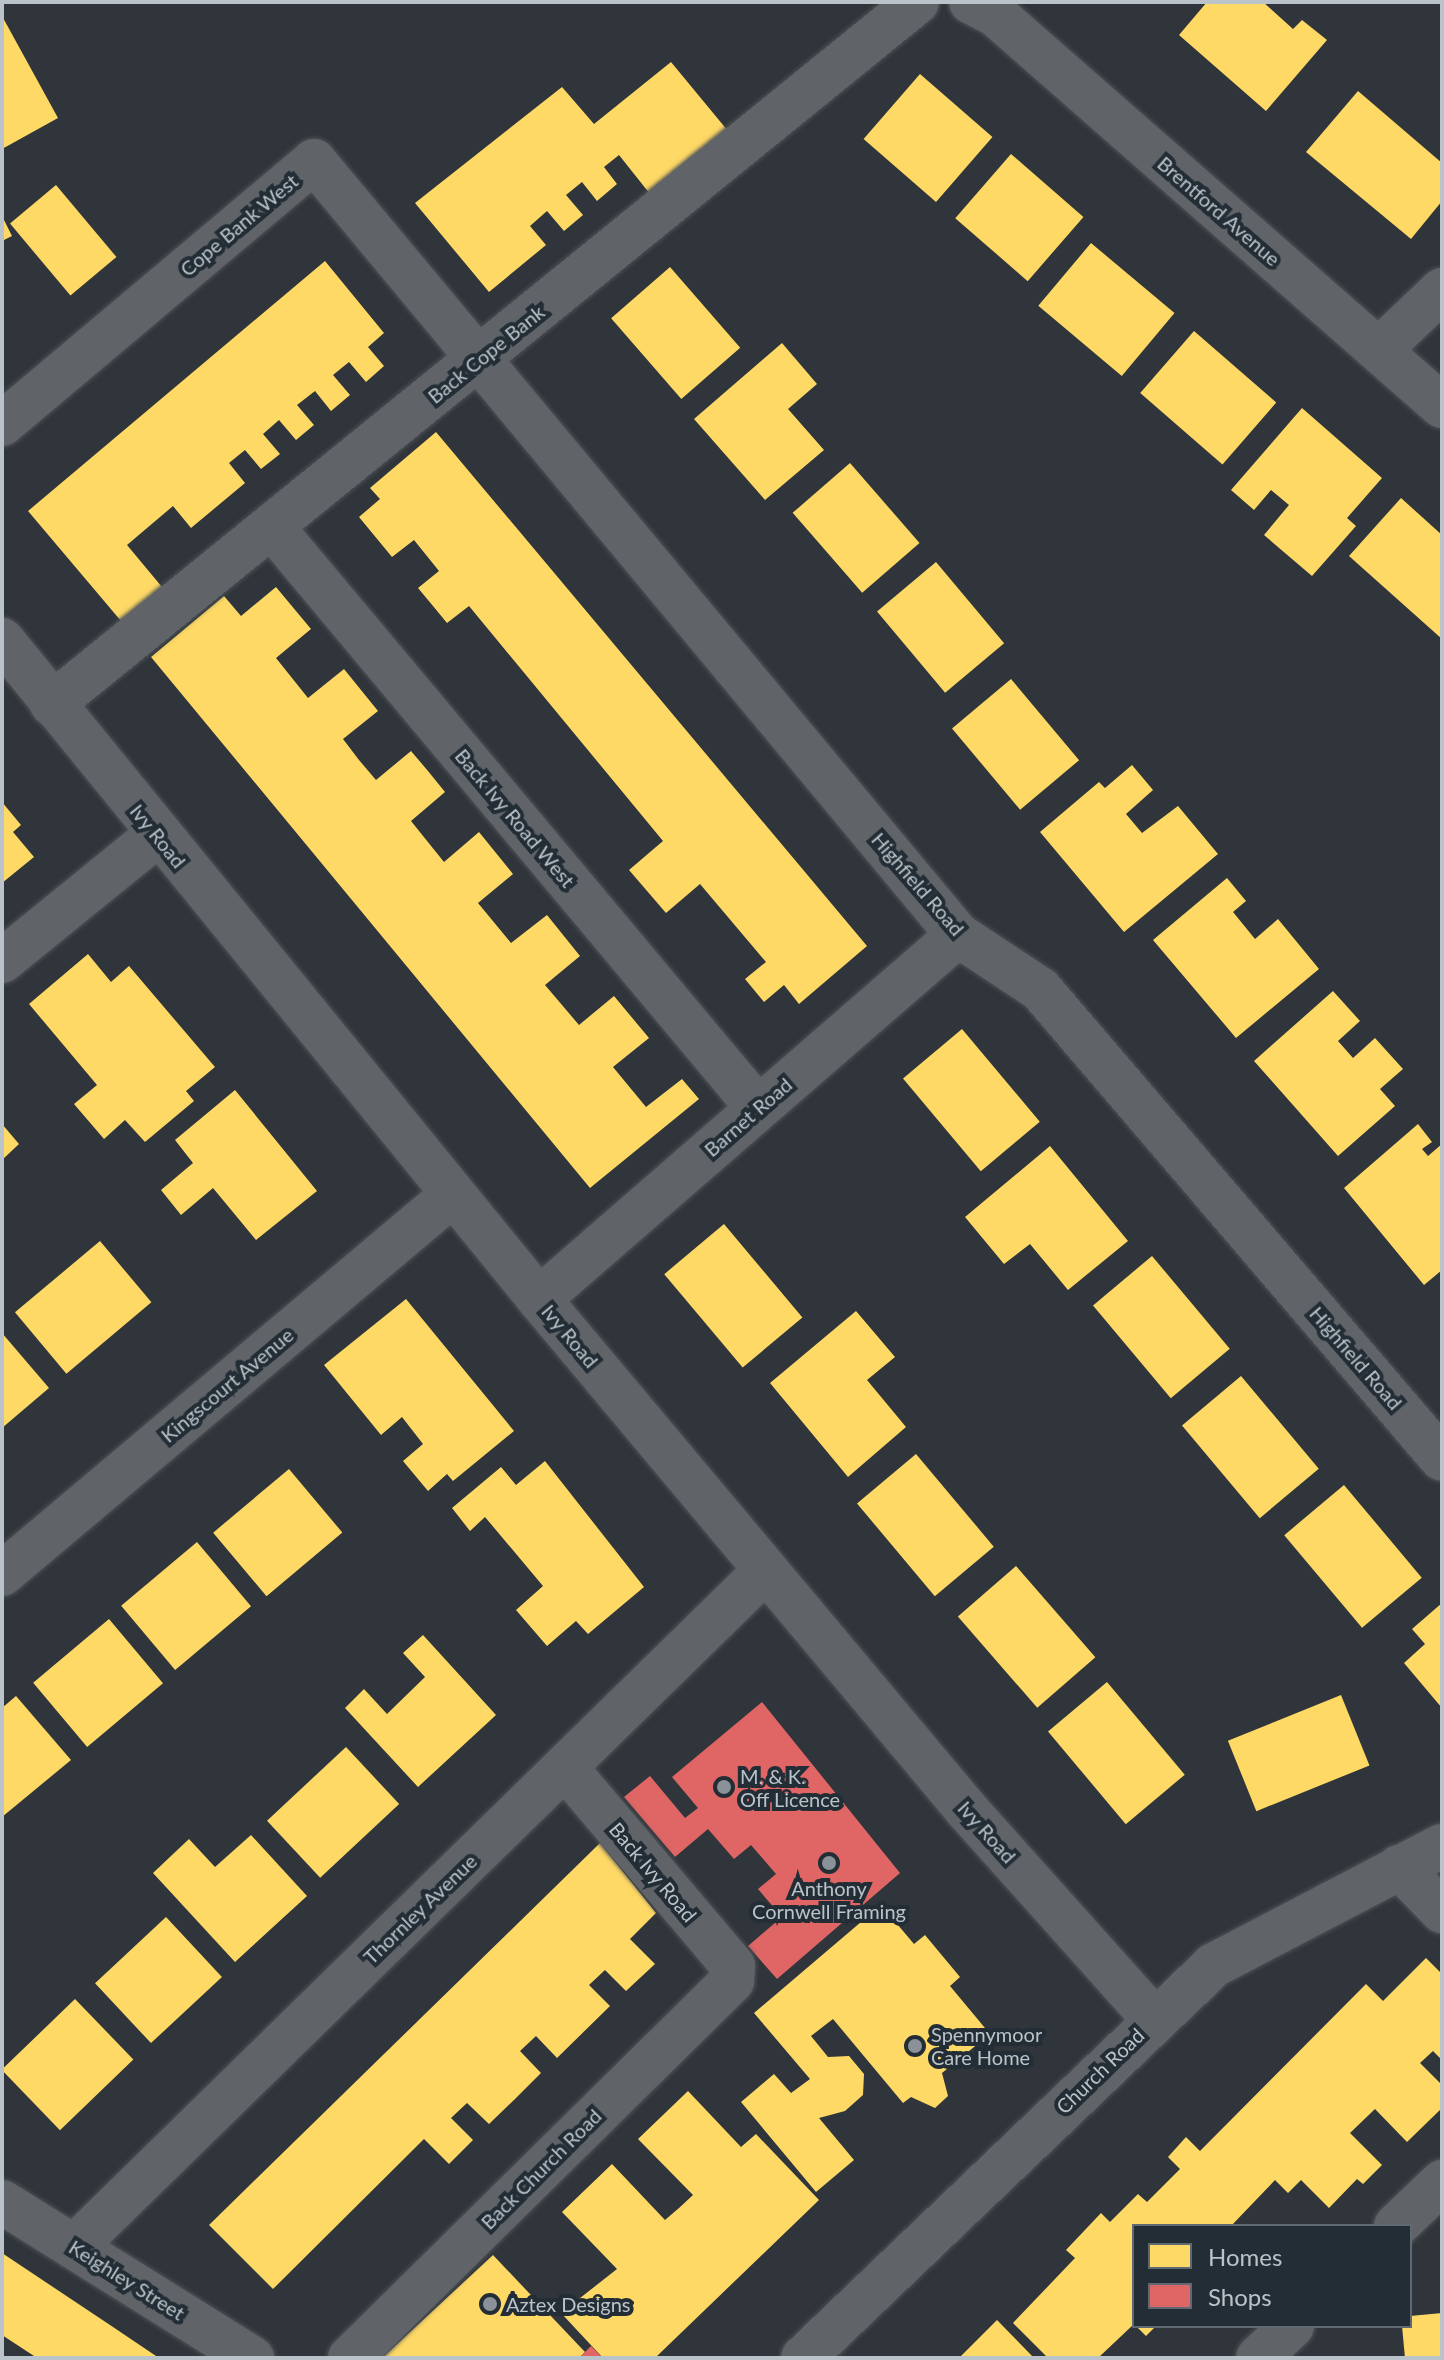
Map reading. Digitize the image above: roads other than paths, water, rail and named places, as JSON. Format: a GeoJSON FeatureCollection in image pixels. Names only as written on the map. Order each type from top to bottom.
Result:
{"type":"FeatureCollection","features":[{"type":"Feature","properties":{"kind":"street","name":"Back Cope Bank"},"geometry":{"type":"LineString","coordinates":[[52,704],[917,2]]}},
{"type":"Feature","properties":{"kind":"street","name":"Brentford Avenue"},"geometry":{"type":"LineString","coordinates":[[983,9],[1442,406]]}},
{"type":"Feature","properties":{"kind":"street","name":"Cope Bank West"},"geometry":{"type":"LineString","coordinates":[[2,424],[314,161],[482,357]]}},
{"type":"Feature","properties":{"kind":"street"},"geometry":{"type":"LineString","coordinates":[[1379,350],[1442,290]]}},
{"type":"Feature","properties":{"kind":"street","name":"Highfield Road"},"geometry":{"type":"LineString","coordinates":[[482,357],[958,935],[1040,989],[1442,1459]]}},
{"type":"Feature","properties":{"kind":"street","name":"Back Ivy Road West"},"geometry":{"type":"LineString","coordinates":[[272,527],[758,1108]]}},
{"type":"Feature","properties":{"kind":"street","name":"Ivy Road"},"geometry":{"type":"LineString","coordinates":[[2,640],[157,835],[452,1195],[766,1570],[1154,2019]]}},
{"type":"Feature","properties":{"kind":"street"},"geometry":{"type":"LineString","coordinates":[[2,961],[157,835]]}},
{"type":"Feature","properties":{"kind":"street","name":"Barnet Road"},"geometry":{"type":"LineString","coordinates":[[539,1299],[958,935]]}},
{"type":"Feature","properties":{"kind":"street","name":"Kingscourt Avenue"},"geometry":{"type":"LineString","coordinates":[[2,1574],[452,1195]]}},
{"type":"Feature","properties":{"kind":"street","name":"Thornley Avenue"},"geometry":{"type":"LineString","coordinates":[[74,2247],[766,1570]]}},
{"type":"Feature","properties":{"kind":"street","name":"Back Ivy Road"},"geometry":{"type":"LineString","coordinates":[[565,1767],[733,1966],[732,1981]]}},
{"type":"Feature","properties":{"kind":"street","name":"Church Road"},"geometry":{"type":"LineString","coordinates":[[803,2358],[1154,2019],[1248,1943],[1442,1846]]}},
{"type":"Feature","properties":{"kind":"street"},"geometry":{"type":"LineString","coordinates":[[1399,1867],[1442,1911]]}},
{"type":"Feature","properties":{"kind":"street","name":"Back Church Road"},"geometry":{"type":"LineString","coordinates":[[350,2358],[732,1981]]}},
{"type":"Feature","properties":{"kind":"street"},"geometry":{"type":"LineString","coordinates":[[1398,2224],[1442,2182]]}},
{"type":"Feature","properties":{"kind":"street","name":"Keighley Street"},"geometry":{"type":"LineString","coordinates":[[2,2202],[252,2358]]}},
{"type":"Feature","properties":{"kind":"street"},"geometry":{"type":"LineString","coordinates":[[1258,2358],[1290,2328]]}},
{"type":"Feature","properties":{"kind":"place","name":"M. & K. Off Licence"},"geometry":{"type":"Point","coordinates":[724,1787]}},
{"type":"Feature","properties":{"kind":"place","name":"Anthony Cornwell Framing"},"geometry":{"type":"Point","coordinates":[829,1863]}},
{"type":"Feature","properties":{"kind":"place","name":"Spennymoor Care Home"},"geometry":{"type":"Point","coordinates":[915,2046]}},
{"type":"Feature","properties":{"kind":"place","name":"Aztex Designs"},"geometry":{"type":"Point","coordinates":[490,2304]}}]}
